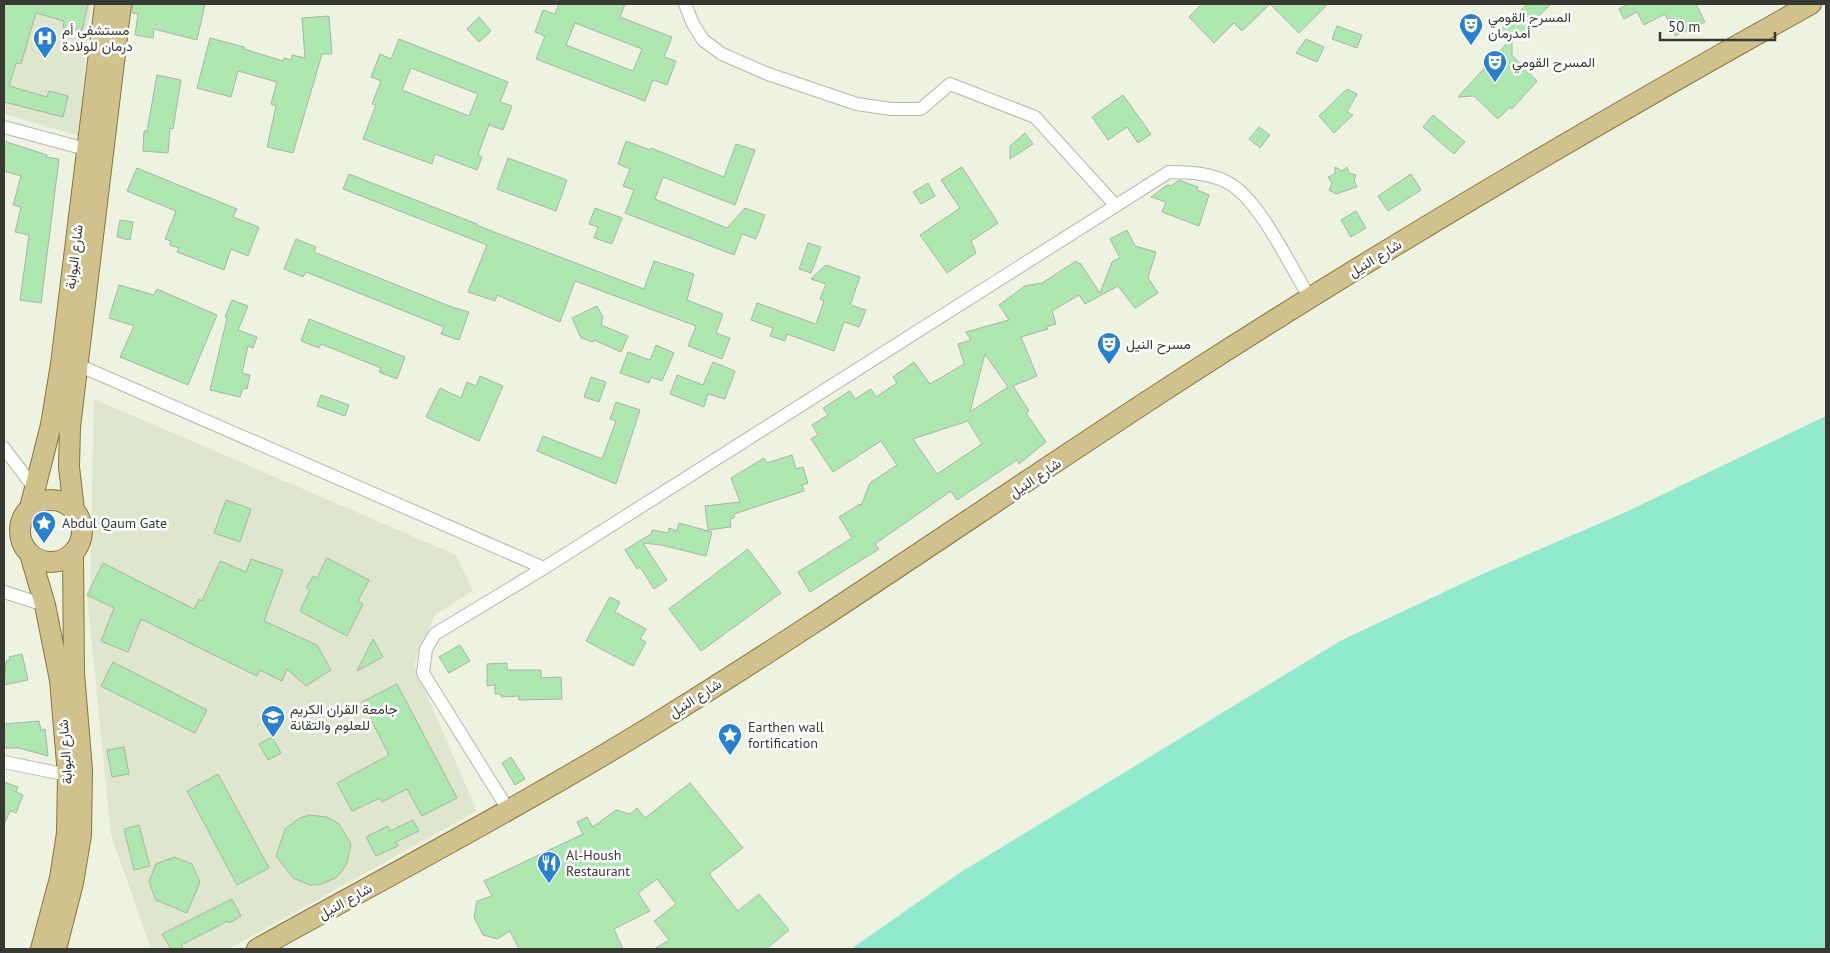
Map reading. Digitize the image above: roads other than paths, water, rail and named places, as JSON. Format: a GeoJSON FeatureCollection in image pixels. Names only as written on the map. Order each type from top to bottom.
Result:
{"type":"FeatureCollection","features":[{"type":"Feature","properties":{"kind":"main road","name":"شارع البوابة"},"geometry":{"type":"LineString","coordinates":[[74,510],[69,467],[70,426],[78,365],[96,152],[105,4]]}},
{"type":"Feature","properties":{"kind":"main road","name":"شارع البوابة"},"geometry":{"type":"LineString","coordinates":[[33,499],[51,424],[121,4]]}},
{"type":"Feature","properties":{"kind":"main road","name":"شارع النيل"},"geometry":{"type":"LineString","coordinates":[[257,949],[509,811],[655,724],[869,588],[1188,375],[1310,298],[1617,112],[1811,4]]}},
{"type":"Feature","properties":{"kind":"main road"},"geometry":{"type":"LineString","coordinates":[[33,499],[38,503],[57,501],[74,510],[79,518],[82,536],[73,553],[57,562],[38,560],[30,554],[24,546],[20,526],[33,499]]}},
{"type":"Feature","properties":{"kind":"main road","name":"شارع البوابة"},"geometry":{"type":"LineString","coordinates":[[56,949],[73,883],[81,835],[82,770],[74,673],[73,553]]}},
{"type":"Feature","properties":{"kind":"main road","name":"شارع البوابة"},"geometry":{"type":"LineString","coordinates":[[30,554],[45,605],[60,680],[68,774],[67,833],[60,878],[41,949]]}},
{"type":"Feature","properties":{"kind":"street"},"geometry":{"type":"LineString","coordinates":[[685,4],[693,24],[703,40],[722,54],[768,74],[857,104],[891,109],[921,109],[950,84],[1035,117],[1116,206]]}},
{"type":"Feature","properties":{"kind":"street"},"geometry":{"type":"LineString","coordinates":[[4,127],[96,152]]}},
{"type":"Feature","properties":{"kind":"street"},"geometry":{"type":"LineString","coordinates":[[509,811],[423,673],[426,649],[435,634],[544,568],[1169,172],[1197,172],[1231,184],[1253,204],[1310,298]]}},
{"type":"Feature","properties":{"kind":"street"},"geometry":{"type":"LineString","coordinates":[[78,365],[544,568]]}},
{"type":"Feature","properties":{"kind":"street"},"geometry":{"type":"LineString","coordinates":[[4,448],[33,499]]}},
{"type":"Feature","properties":{"kind":"street"},"geometry":{"type":"LineString","coordinates":[[4,592],[45,605]]}},
{"type":"Feature","properties":{"kind":"street"},"geometry":{"type":"LineString","coordinates":[[4,762],[68,774]]}},
{"type":"Feature","properties":{"kind":"water"},"geometry":{"type":"Polygon","coordinates":[[[1826,416],[1826,949],[851,949],[961,872],[1340,641],[1478,576],[1626,512],[1826,416]]]}},
{"type":"Feature","properties":{"kind":"place","name":"المسرح القومي أمدرمان"},"geometry":{"type":"Point","coordinates":[1471,46]}},
{"type":"Feature","properties":{"kind":"place","name":"مستشفى أم درمان للولادة"},"geometry":{"type":"Point","coordinates":[45,59]}},
{"type":"Feature","properties":{"kind":"place","name":"المسرح القومي"},"geometry":{"type":"Point","coordinates":[1495,83]}},
{"type":"Feature","properties":{"kind":"place","name":"مسرح النيل"},"geometry":{"type":"Point","coordinates":[1109,365]}},
{"type":"Feature","properties":{"kind":"place","name":"Abdul Qaum Gate"},"geometry":{"type":"Point","coordinates":[44,544]}},
{"type":"Feature","properties":{"kind":"place","name":"جامعة القران الكريم للعلوم والتقانة"},"geometry":{"type":"Point","coordinates":[273,738]}},
{"type":"Feature","properties":{"kind":"place","name":"Earthen wall fortification"},"geometry":{"type":"Point","coordinates":[730,756]}},
{"type":"Feature","properties":{"kind":"place","name":"Al-Housh Restaurant"},"geometry":{"type":"Point","coordinates":[549,884]}}]}
